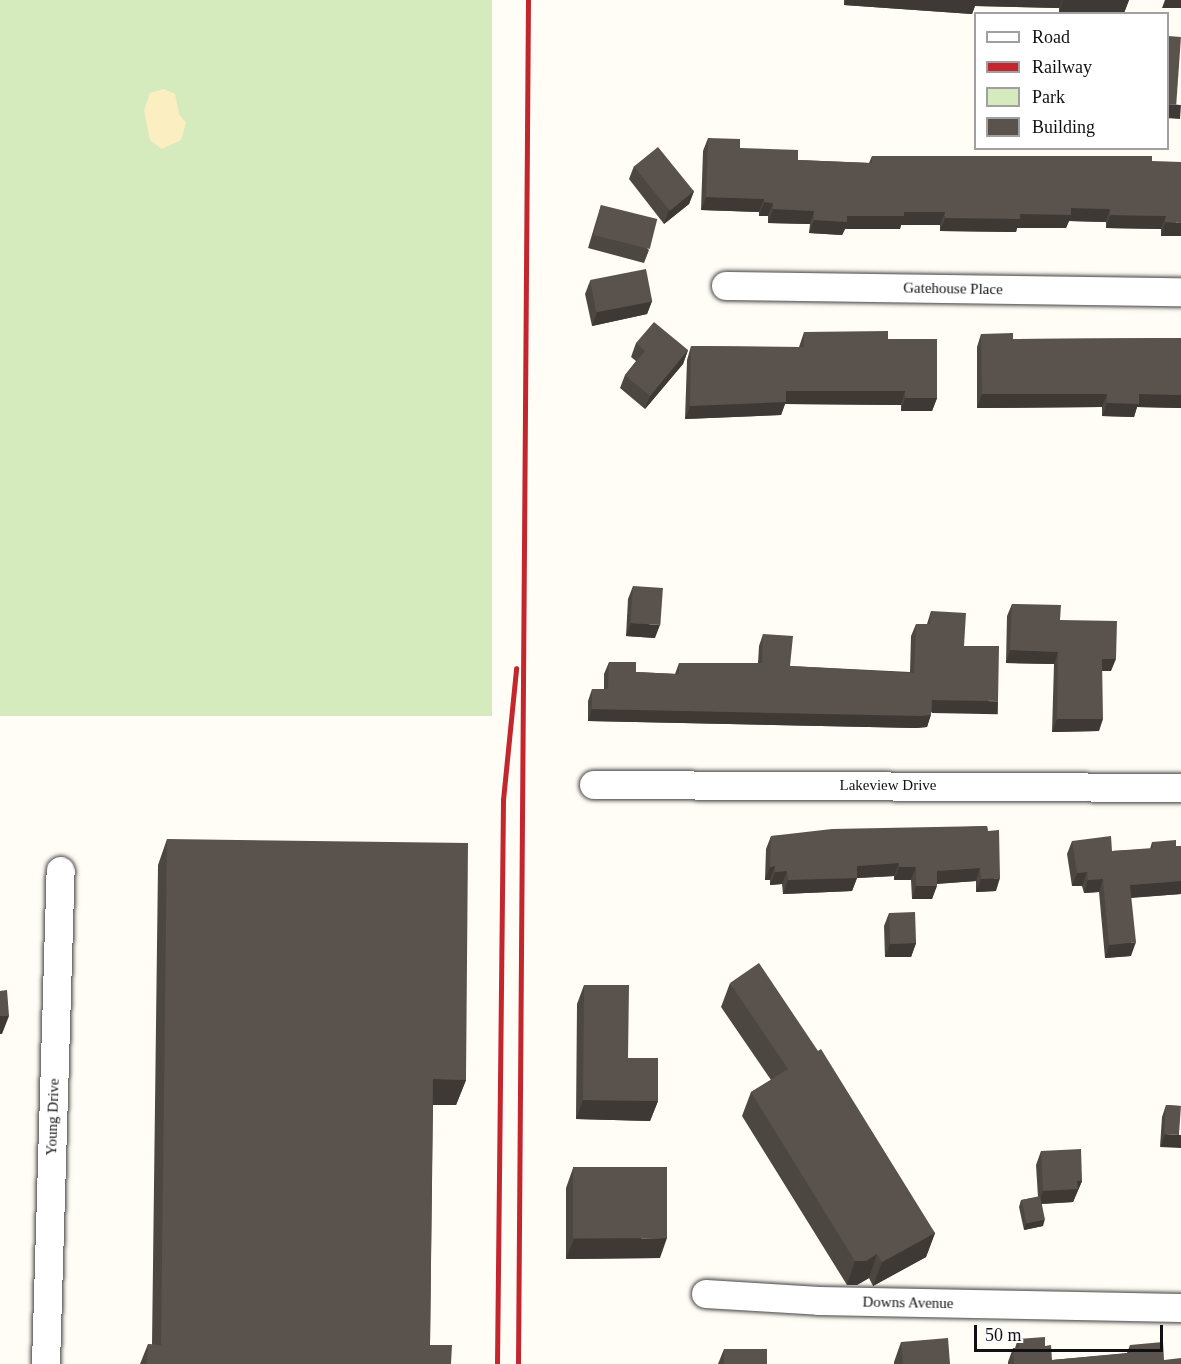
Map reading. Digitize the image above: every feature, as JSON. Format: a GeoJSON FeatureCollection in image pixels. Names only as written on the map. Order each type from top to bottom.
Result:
{"type":"FeatureCollection","features":[{"type":"Feature","properties":{"kind":"street","name":"Gatehouse Place"},"geometry":{"type":"LineString","coordinates":[[726,286],[1181,292]]}},
{"type":"Feature","properties":{"kind":"street","name":"Lakeview Drive"},"geometry":{"type":"LineString","coordinates":[[594,785],[1181,788]]}},
{"type":"Feature","properties":{"kind":"street","name":"Young Drive"},"geometry":{"type":"LineString","coordinates":[[46,1364],[61,871]]}},
{"type":"Feature","properties":{"kind":"street","name":"Downs Avenue"},"geometry":{"type":"LineString","coordinates":[[706,1294],[819,1301],[1181,1308]]}},
{"type":"Feature","properties":{"kind":"green space"},"geometry":{"type":"Polygon","coordinates":[[[0,0],[492,0],[492,716],[0,716],[0,0]]]}},
{"type":"Feature","properties":{"kind":"sand"},"geometry":{"type":"Polygon","coordinates":[[[164,89],[175,94],[179,114],[186,123],[181,140],[162,149],[150,140],[144,111],[150,93],[164,89]]]}},
{"type":"Feature","properties":{"kind":"building"},"geometry":{"type":"Polygon","coordinates":[[[1169,36],[1181,37],[1176,105],[1169,104],[1169,36]]]}},
{"type":"Feature","properties":{"kind":"building"},"geometry":{"type":"Polygon","coordinates":[[[708,138],[740,139],[740,148],[798,150],[798,160],[872,163],[872,156],[1152,156],[1152,161],[1181,162],[1181,223],[1165,222],[1166,216],[1110,215],[1110,209],[1071,208],[1071,215],[1020,214],[1020,219],[945,218],[945,212],[904,212],[904,216],[847,216],[847,222],[814,220],[814,211],[773,209],[773,203],[764,202],[764,199],[706,197],[708,138]]]}},
{"type":"Feature","properties":{"kind":"building"},"geometry":{"type":"Polygon","coordinates":[[[658,147],[694,191],[670,211],[634,167],[658,147]]]}},
{"type":"Feature","properties":{"kind":"building"},"geometry":{"type":"Polygon","coordinates":[[[601,205],[657,219],[650,249],[594,235],[601,205]]]}},
{"type":"Feature","properties":{"kind":"building"},"geometry":{"type":"Polygon","coordinates":[[[646,269],[652,301],[596,312],[590,280],[646,269]]]}},
{"type":"Feature","properties":{"kind":"building"},"geometry":{"type":"Polygon","coordinates":[[[654,322],[688,350],[650,396],[625,375],[645,351],[636,343],[654,322]]]}},
{"type":"Feature","properties":{"kind":"building"},"geometry":{"type":"Polygon","coordinates":[[[888,331],[888,339],[937,339],[937,398],[905,398],[905,391],[786,391],[786,402],[690,406],[691,346],[804,347],[804,332],[888,331]]]}},
{"type":"Feature","properties":{"kind":"building"},"geometry":{"type":"Polygon","coordinates":[[[1013,333],[1013,339],[1181,338],[1181,395],[1139,394],[1139,404],[1107,403],[1107,394],[982,394],[981,334],[1013,333]]]}},
{"type":"Feature","properties":{"kind":"building"},"geometry":{"type":"Polygon","coordinates":[[[633,586],[663,588],[660,625],[630,623],[633,586]]]}},
{"type":"Feature","properties":{"kind":"building"},"geometry":{"type":"Polygon","coordinates":[[[1012,604],[1061,605],[1060,620],[1117,621],[1116,659],[1102,659],[1103,719],[1057,719],[1058,652],[1010,650],[1012,604]]]}},
{"type":"Feature","properties":{"kind":"building"},"geometry":{"type":"Polygon","coordinates":[[[931,611],[966,613],[964,646],[999,646],[998,701],[932,700],[931,715],[920,716],[592,709],[592,689],[608,689],[609,662],[636,662],[636,672],[679,674],[679,663],[762,663],[763,634],[793,636],[790,666],[914,673],[916,624],[930,624],[931,611]]]}},
{"type":"Feature","properties":{"kind":"building"},"geometry":{"type":"Polygon","coordinates":[[[987,826],[988,831],[999,830],[1000,878],[981,879],[980,868],[937,871],[937,886],[916,886],[916,867],[899,867],[899,863],[857,866],[857,878],[788,880],[787,871],[775,872],[775,866],[770,867],[771,836],[832,829],[987,826]]]}},
{"type":"Feature","properties":{"kind":"building"},"geometry":{"type":"Polygon","coordinates":[[[1111,836],[1112,851],[1153,848],[1152,842],[1176,840],[1176,846],[1181,846],[1181,881],[1130,885],[1136,942],[1109,945],[1103,879],[1088,880],[1087,872],[1077,873],[1072,841],[1111,836]]]}},
{"type":"Feature","properties":{"kind":"building"},"geometry":{"type":"Polygon","coordinates":[[[167,839],[468,843],[466,1080],[433,1079],[430,1345],[452,1345],[451,1364],[147,1364],[148,1344],[161,1345],[167,839]]]}},
{"type":"Feature","properties":{"kind":"building"},"geometry":{"type":"Polygon","coordinates":[[[915,912],[916,943],[890,944],[889,913],[915,912]]]}},
{"type":"Feature","properties":{"kind":"building"},"geometry":{"type":"Polygon","coordinates":[[[759,963],[818,1051],[821,1049],[935,1233],[882,1262],[877,1254],[866,1261],[855,1261],[751,1092],[788,1069],[730,983],[759,963]]]}},
{"type":"Feature","properties":{"kind":"building"},"geometry":{"type":"Polygon","coordinates":[[[584,985],[629,985],[628,1058],[658,1058],[658,1101],[583,1100],[584,985]]]}},
{"type":"Feature","properties":{"kind":"building"},"geometry":{"type":"Polygon","coordinates":[[[7,990],[9,1016],[0,1016],[0,991],[7,990]]]}},
{"type":"Feature","properties":{"kind":"building"},"geometry":{"type":"Polygon","coordinates":[[[1166,1105],[1181,1106],[1179,1135],[1164,1134],[1166,1105]]]}},
{"type":"Feature","properties":{"kind":"building"},"geometry":{"type":"Polygon","coordinates":[[[1081,1149],[1082,1181],[1077,1181],[1078,1189],[1043,1191],[1041,1151],[1081,1149]]]}},
{"type":"Feature","properties":{"kind":"building"},"geometry":{"type":"Polygon","coordinates":[[[573,1167],[667,1167],[667,1238],[573,1238],[573,1167]]]}},
{"type":"Feature","properties":{"kind":"building"},"geometry":{"type":"Polygon","coordinates":[[[1040,1196],[1045,1219],[1026,1223],[1021,1200],[1040,1196]]]}},
{"type":"Feature","properties":{"kind":"building"},"geometry":{"type":"Polygon","coordinates":[[[1045,1337],[1045,1346],[1051,1345],[1052,1360],[1131,1353],[1130,1345],[1163,1342],[1164,1360],[1181,1358],[1181,1364],[1014,1364],[1013,1348],[1019,1348],[1018,1339],[1045,1337]]]}},
{"type":"Feature","properties":{"kind":"building"},"geometry":{"type":"Polygon","coordinates":[[[948,1338],[950,1364],[903,1364],[901,1342],[948,1338]]]}},
{"type":"Feature","properties":{"kind":"building"},"geometry":{"type":"Polygon","coordinates":[[[724,1349],[767,1349],[767,1364],[724,1364],[724,1349]]]}},
{"type":"Feature","properties":{"kind":"railway"},"geometry":{"type":"LineString","coordinates":[[518,1364],[528,0]]}},
{"type":"Feature","properties":{"kind":"railway"},"geometry":{"type":"LineString","coordinates":[[497,1364],[503,800],[516,669]]}}]}
